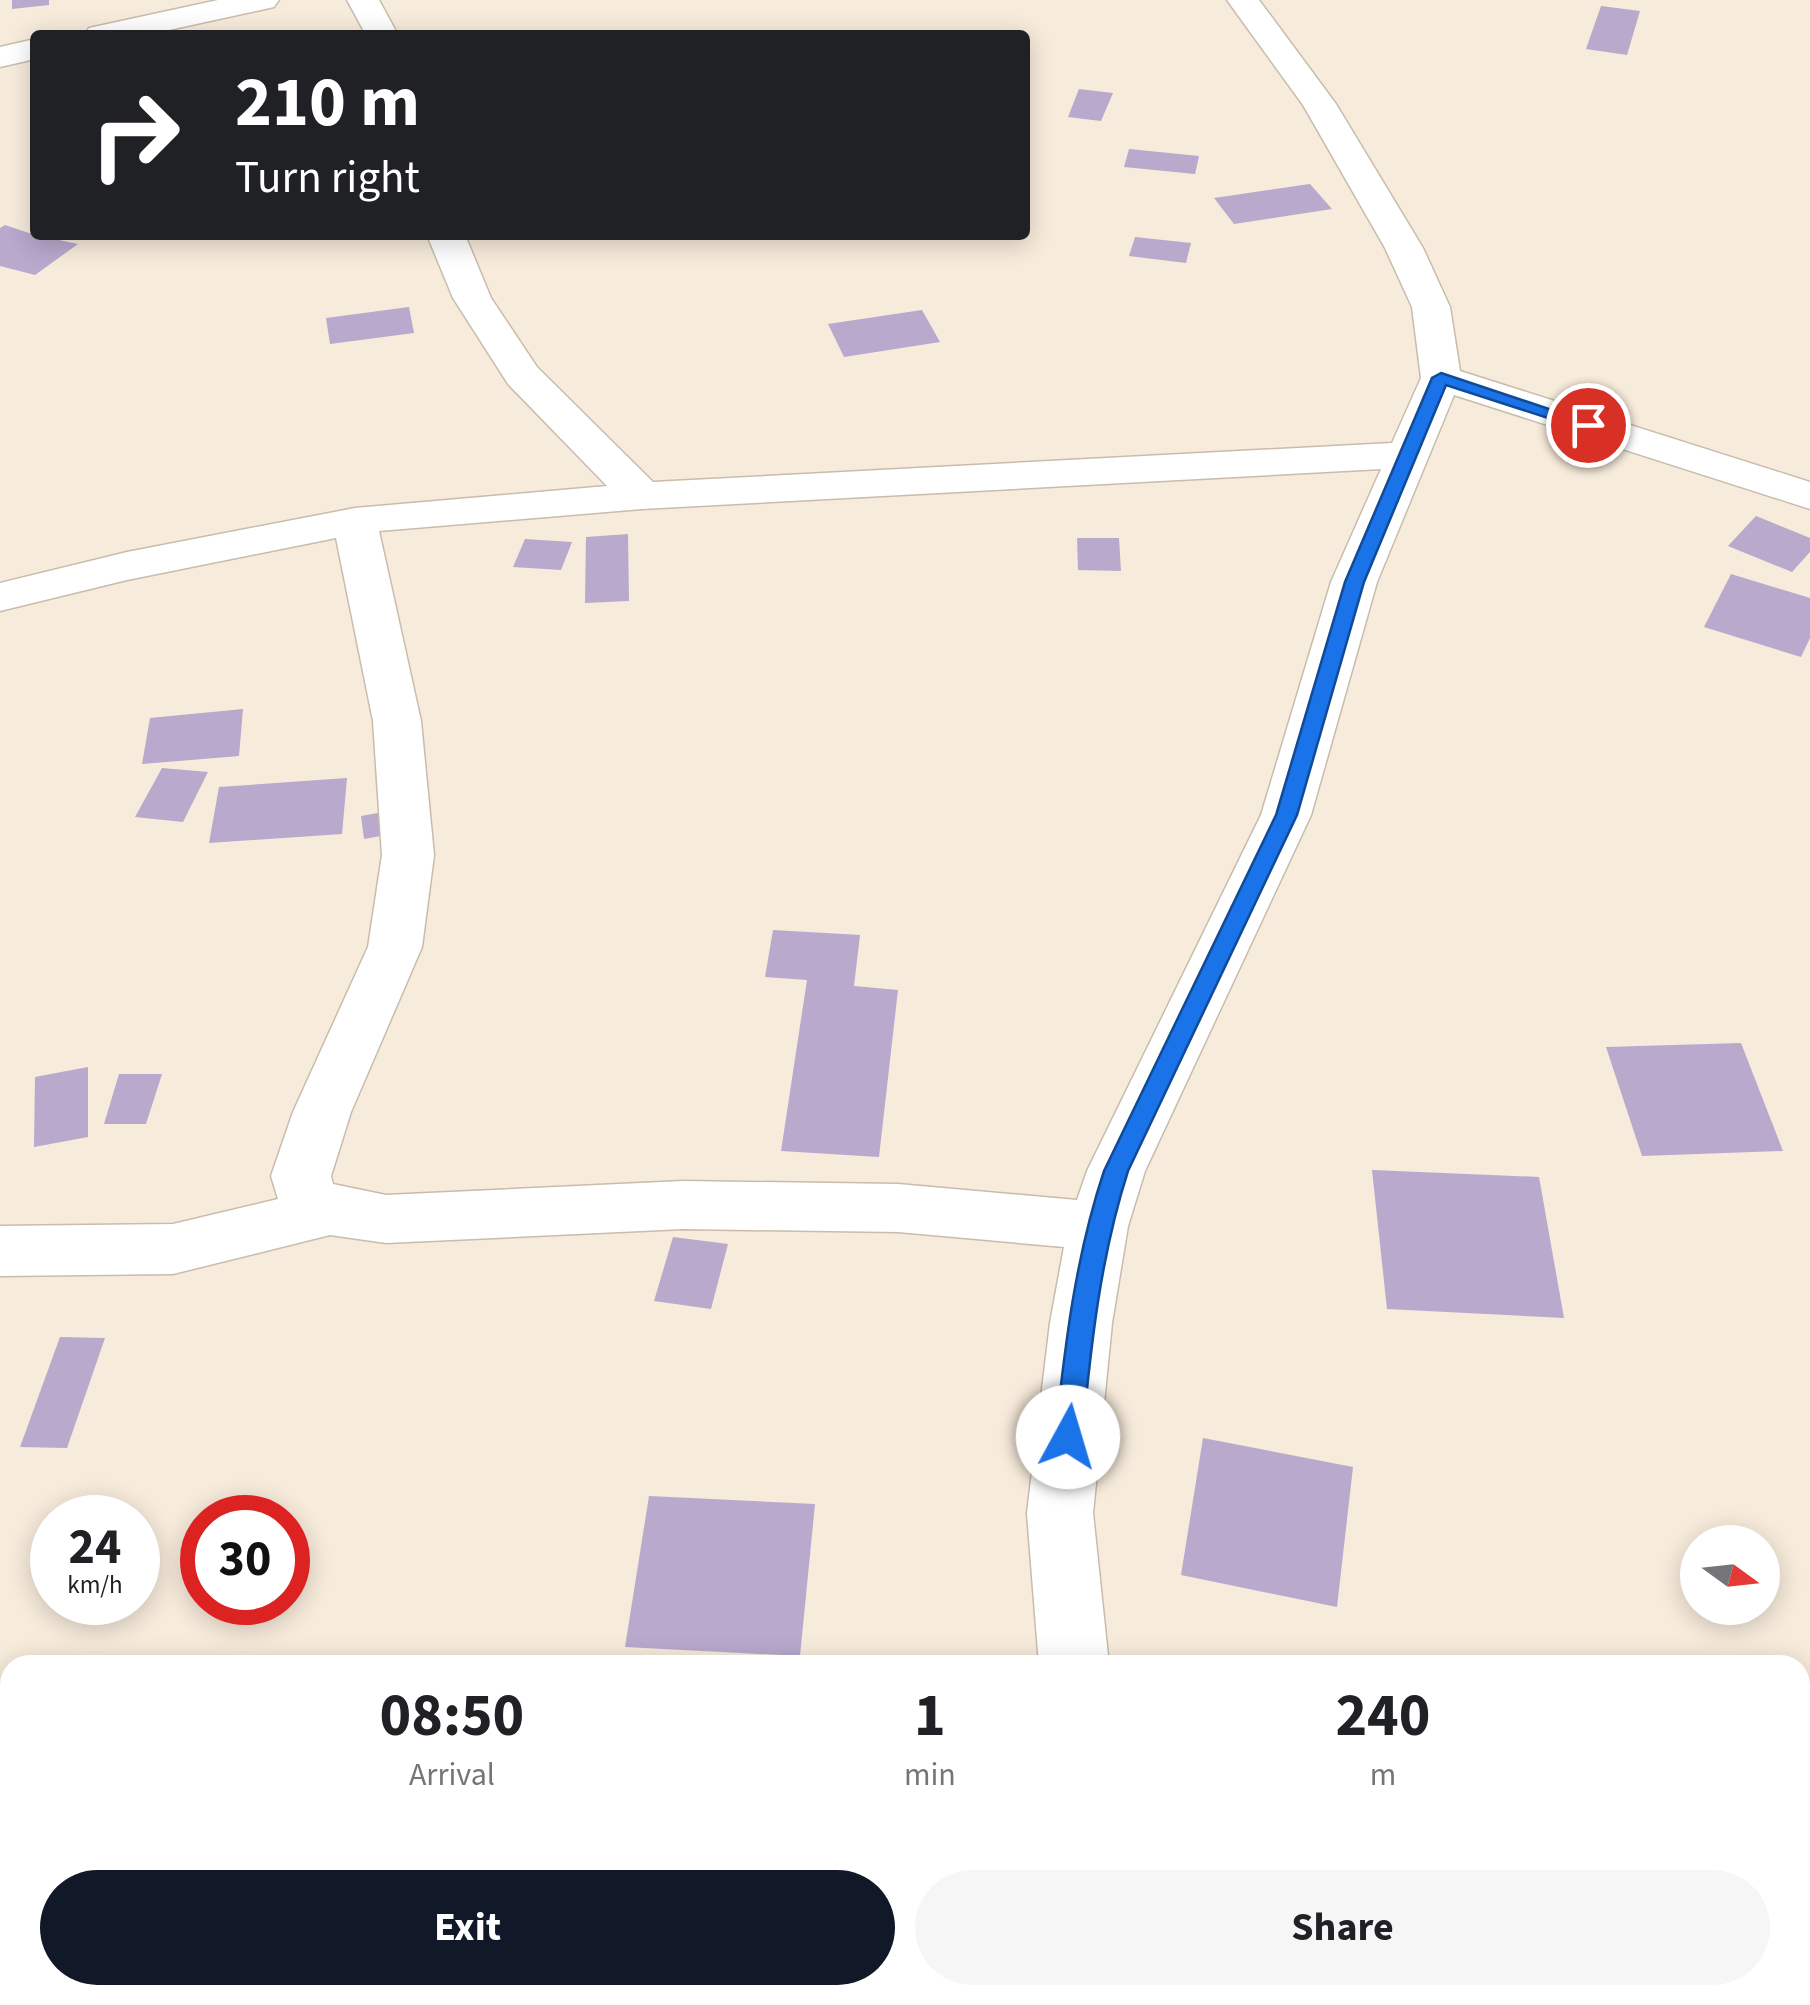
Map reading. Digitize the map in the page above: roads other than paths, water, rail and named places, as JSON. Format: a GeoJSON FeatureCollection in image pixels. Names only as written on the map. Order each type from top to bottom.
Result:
{"type":"FeatureCollection","features":[{"type":"Feature","properties":{"kind":"street"},"geometry":{"type":"LineString","coordinates":[[124,30],[263,0]]}},
{"type":"Feature","properties":{"kind":"street"},"geometry":{"type":"LineString","coordinates":[[363,0],[379,30]]}},
{"type":"Feature","properties":{"kind":"street"},"geometry":{"type":"LineString","coordinates":[[1073,1655],[1060,1513],[1081,1323],[1098,1226],[1116,1171],[1286,815],[1354,582],[1441,378],[1431,307],[1404,248],[1319,104],[1243,0]]}},
{"type":"Feature","properties":{"kind":"street"},"geometry":{"type":"LineString","coordinates":[[0,57],[30,50]]}},
{"type":"Feature","properties":{"kind":"street"},"geometry":{"type":"LineString","coordinates":[[448,240],[472,298],[522,374],[642,496]]}},
{"type":"Feature","properties":{"kind":"street"},"geometry":{"type":"LineString","coordinates":[[1441,378],[1810,496]]}},
{"type":"Feature","properties":{"kind":"street"},"geometry":{"type":"LineString","coordinates":[[0,597],[127,566],[355,521],[642,496],[1406,456]]}},
{"type":"Feature","properties":{"kind":"street"},"geometry":{"type":"LineString","coordinates":[[355,521],[396,721],[408,855],[396,947],[322,1112],[301,1176],[308,1199],[330,1211],[386,1220],[684,1205],[898,1208],[1098,1226]]}},
{"type":"Feature","properties":{"kind":"street"},"geometry":{"type":"LineString","coordinates":[[0,1251],[173,1249],[330,1211]]}}]}
